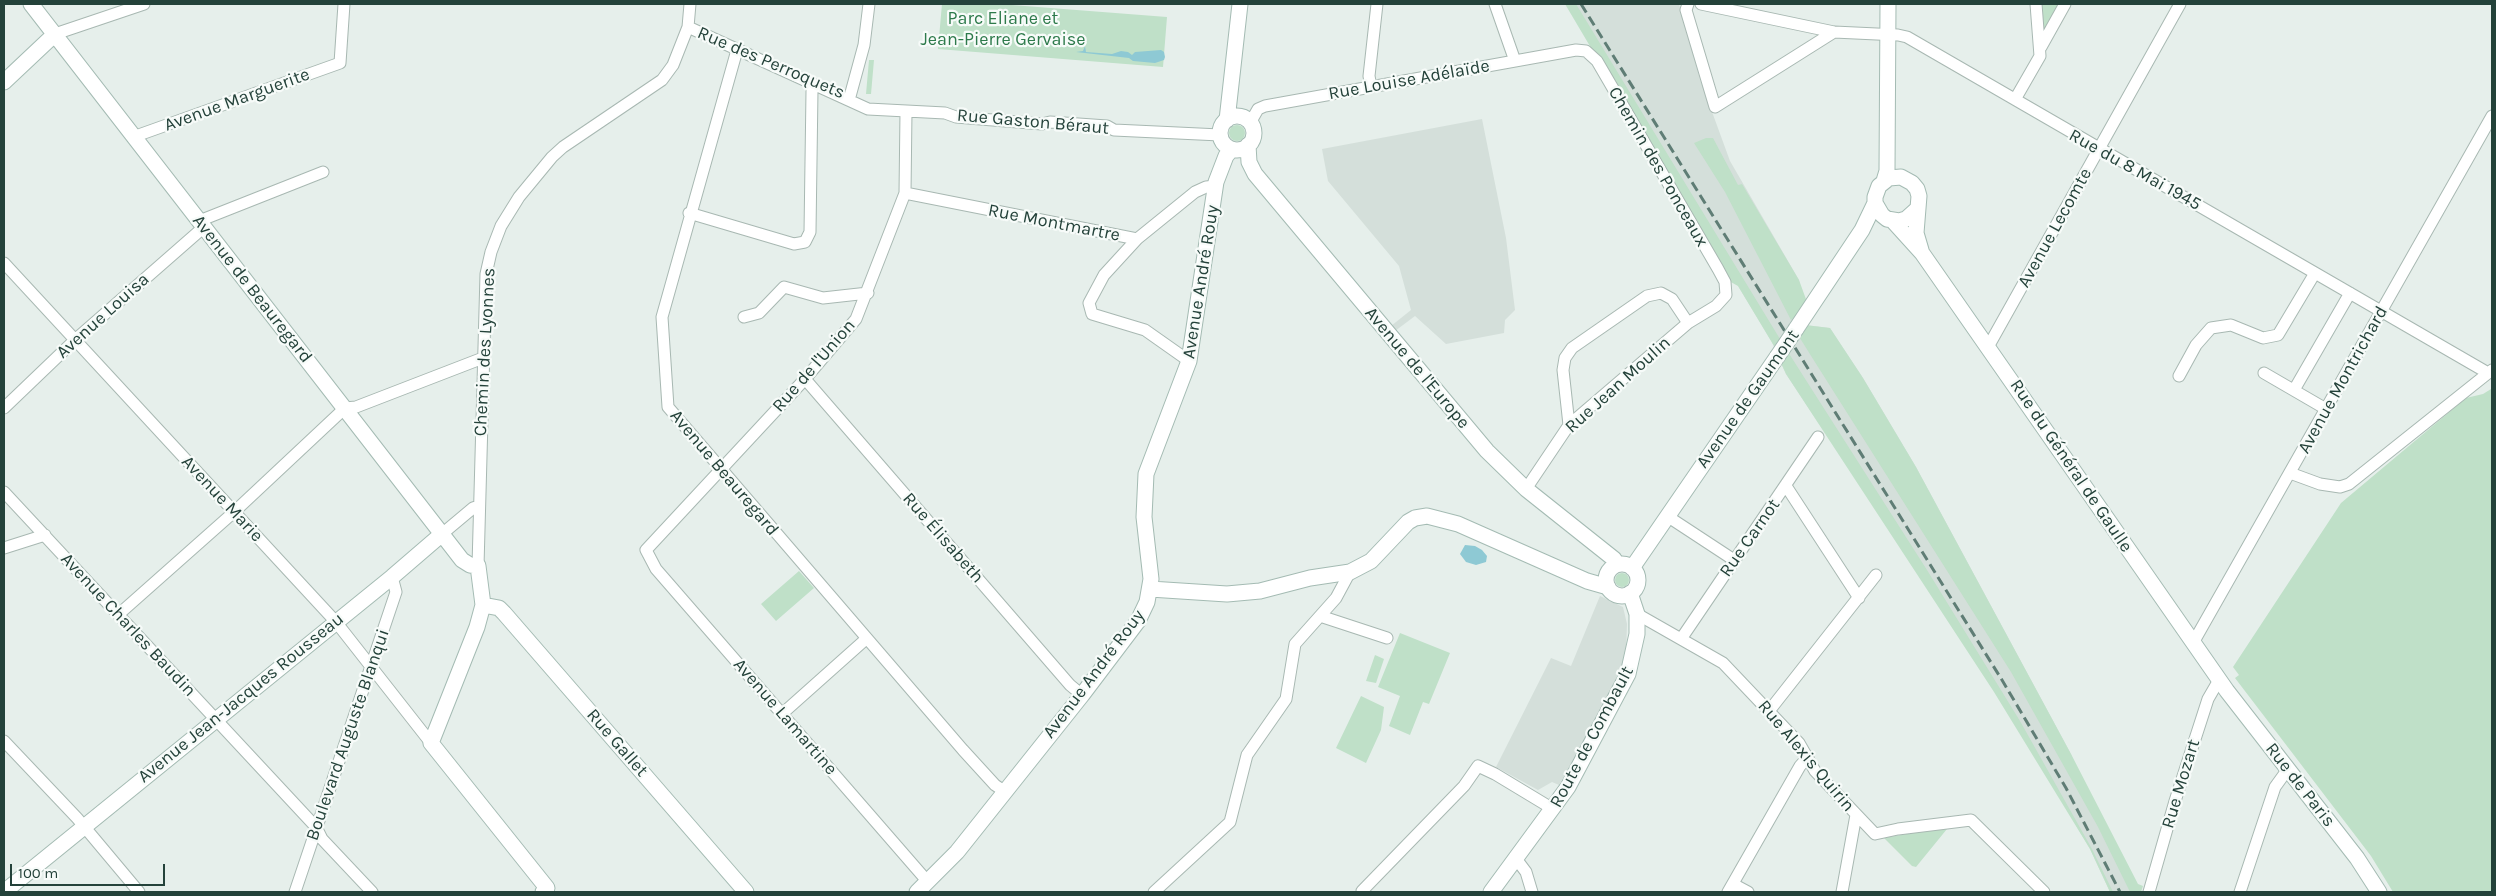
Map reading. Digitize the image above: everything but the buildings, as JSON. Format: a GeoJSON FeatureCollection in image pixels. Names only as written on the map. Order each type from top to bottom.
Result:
{"type":"FeatureCollection","features":[{"type":"Feature","properties":{"kind":"street","name":"Avenue de Beauregard"},"geometry":{"type":"LineString","coordinates":[[31,4],[464,562],[478,566]]}},
{"type":"Feature","properties":{"kind":"street"},"geometry":{"type":"LineString","coordinates":[[4,82],[55,34],[144,4]]}},
{"type":"Feature","properties":{"kind":"street","name":"Avenue Marguerite"},"geometry":{"type":"LineString","coordinates":[[133,137],[340,63],[344,4]]}},
{"type":"Feature","properties":{"kind":"street","name":"Chemin des Lyonnes"},"geometry":{"type":"LineString","coordinates":[[431,743],[474,639],[482,604],[478,566],[486,274],[501,226],[519,197],[563,147],[662,80],[673,65],[688,27],[690,4]]}},
{"type":"Feature","properties":{"kind":"street","name":"Rue des Perroquets"},"geometry":{"type":"LineString","coordinates":[[688,27],[849,100],[864,45],[869,4]]}},
{"type":"Feature","properties":{"kind":"street"},"geometry":{"type":"LineString","coordinates":[[1229,89],[1253,135],[1248,145],[1241,150],[1225,142],[1221,127],[1226,120],[1229,89],[1240,4]]}},
{"type":"Feature","properties":{"kind":"street"},"geometry":{"type":"LineString","coordinates":[[1371,87],[1370,76],[1377,4]]}},
{"type":"Feature","properties":{"kind":"street"},"geometry":{"type":"LineString","coordinates":[[1495,4],[1515,61]]}},
{"type":"Feature","properties":{"kind":"street"},"geometry":{"type":"LineString","coordinates":[[1688,4],[1686,10],[1715,107],[1834,32]]}},
{"type":"Feature","properties":{"kind":"street","name":"Rue du 8 Mai 1945"},"geometry":{"type":"LineString","coordinates":[[1700,4],[1834,32],[1887,34],[1907,37],[2099,150],[2490,371]]}},
{"type":"Feature","properties":{"kind":"street"},"geometry":{"type":"LineString","coordinates":[[1888,4],[1887,171],[1884,181],[1876,191],[1876,203],[1882,215],[1890,220]]}},
{"type":"Feature","properties":{"kind":"street"},"geometry":{"type":"LineString","coordinates":[[2017,96],[2040,56],[2041,47],[2036,4]]}},
{"type":"Feature","properties":{"kind":"street"},"geometry":{"type":"LineString","coordinates":[[2041,47],[2065,4]]}},
{"type":"Feature","properties":{"kind":"street","name":"Avenue Lecomte"},"geometry":{"type":"LineString","coordinates":[[1988,347],[2099,150],[2176,5]]}},
{"type":"Feature","properties":{"kind":"street","name":"Avenue Beauregard"},"geometry":{"type":"LineString","coordinates":[[737,50],[689,213],[662,317],[668,407],[963,750],[995,785],[1004,791]]}},
{"type":"Feature","properties":{"kind":"street","name":"Rue Louise Adélaïde"},"geometry":{"type":"LineString","coordinates":[[1246,120],[1261,107],[1576,50]]}},
{"type":"Feature","properties":{"kind":"street","name":"Chemin des Ponceaux"},"geometry":{"type":"LineString","coordinates":[[1576,50],[1586,51],[1597,61],[1718,269],[1724,282],[1726,295]]}},
{"type":"Feature","properties":{"kind":"street"},"geometry":{"type":"LineString","coordinates":[[689,213],[794,244],[805,242],[810,232],[812,91],[815,85]]}},
{"type":"Feature","properties":{"kind":"street","name":"Rue Gaston Béraut"},"geometry":{"type":"LineString","coordinates":[[849,100],[868,109],[945,113],[956,117],[1042,124],[1050,122],[1107,126],[1114,130],[1225,142]]}},
{"type":"Feature","properties":{"kind":"street","name":"Rue de l'Union"},"geometry":{"type":"LineString","coordinates":[[646,550],[805,379],[856,319],[868,293],[905,193],[906,112]]}},
{"type":"Feature","properties":{"kind":"street","name":"Avenue Montrichard"},"geometry":{"type":"LineString","coordinates":[[2193,643],[2492,116]]}},
{"type":"Feature","properties":{"kind":"street"},"geometry":{"type":"LineString","coordinates":[[1226,120],[1231,118],[1246,120]]}},
{"type":"Feature","properties":{"kind":"street"},"geometry":{"type":"LineString","coordinates":[[1862,230],[1890,220],[1906,219],[1916,210],[1919,196],[1912,183],[1906,179],[1893,159],[1886,137]]}},
{"type":"Feature","properties":{"kind":"street","name":"Avenue André Rouy"},"geometry":{"type":"LineString","coordinates":[[923,887],[957,852],[1082,695],[1138,621],[1147,602],[1150,589],[1150,569],[1144,517],[1146,474],[1188,362],[1216,184],[1213,164],[1225,142]]}},
{"type":"Feature","properties":{"kind":"street","name":"Avenue de l'Europe"},"geometry":{"type":"LineString","coordinates":[[1248,145],[1250,162],[1255,174],[1486,451],[1526,489],[1614,559],[1617,564]]}},
{"type":"Feature","properties":{"kind":"street","name":"Avenue Louisa"},"geometry":{"type":"LineString","coordinates":[[4,408],[201,224],[323,172]]}},
{"type":"Feature","properties":{"kind":"street"},"geometry":{"type":"LineString","coordinates":[[1884,181],[1895,177],[1906,179]]}},
{"type":"Feature","properties":{"kind":"street","name":"Rue Montmartre"},"geometry":{"type":"LineString","coordinates":[[905,193],[1137,240],[1195,192],[1216,184]]}},
{"type":"Feature","properties":{"kind":"street","name":"Avenue de Gaumont"},"geometry":{"type":"LineString","coordinates":[[1632,568],[1777,358],[1862,230],[1876,203]]}},
{"type":"Feature","properties":{"kind":"street","name":"Rue du Général de Gaulle"},"geometry":{"type":"LineString","coordinates":[[1916,210],[1916,234],[1922,253]]}},
{"type":"Feature","properties":{"kind":"street","name":"Rue du Général de Gaulle"},"geometry":{"type":"LineString","coordinates":[[1890,220],[1922,253],[2219,680]]}},
{"type":"Feature","properties":{"kind":"street"},"geometry":{"type":"LineString","coordinates":[[1137,240],[1104,275],[1089,303],[1092,314],[1145,330],[1188,362]]}},
{"type":"Feature","properties":{"kind":"street","name":"Avenue Marie"},"geometry":{"type":"LineString","coordinates":[[4,263],[336,622],[431,743]]}},
{"type":"Feature","properties":{"kind":"street"},"geometry":{"type":"LineString","coordinates":[[2179,376],[2196,345],[2211,328],[2231,325],[2263,338],[2278,335],[2315,273]]}},
{"type":"Feature","properties":{"kind":"street"},"geometry":{"type":"LineString","coordinates":[[744,317],[759,313],[784,286],[823,298],[868,293]]}},
{"type":"Feature","properties":{"kind":"street"},"geometry":{"type":"LineString","coordinates":[[1569,424],[1563,370],[1565,358],[1572,348],[1647,296],[1661,293],[1672,299],[1688,323]]}},
{"type":"Feature","properties":{"kind":"street"},"geometry":{"type":"LineString","coordinates":[[2294,390],[2350,293]]}},
{"type":"Feature","properties":{"kind":"street","name":"Rue Jean Moulin"},"geometry":{"type":"LineString","coordinates":[[1526,489],[1569,424],[1688,323],[1716,306],[1726,295]]}},
{"type":"Feature","properties":{"kind":"street"},"geometry":{"type":"LineString","coordinates":[[119,614],[234,512],[345,408],[356,407],[483,358]]}},
{"type":"Feature","properties":{"kind":"street"},"geometry":{"type":"LineString","coordinates":[[2290,473],[2320,484],[2340,487],[2349,484],[2490,371]]}},
{"type":"Feature","properties":{"kind":"street"},"geometry":{"type":"LineString","coordinates":[[2264,373],[2326,409]]}},
{"type":"Feature","properties":{"kind":"street","name":"Rue Élisabeth"},"geometry":{"type":"LineString","coordinates":[[805,379],[1070,685],[1082,695]]}},
{"type":"Feature","properties":{"kind":"street","name":"Rue Carnot"},"geometry":{"type":"LineString","coordinates":[[1681,639],[1818,437]]}},
{"type":"Feature","properties":{"kind":"street"},"geometry":{"type":"LineString","coordinates":[[1786,486],[1859,598]]}},
{"type":"Feature","properties":{"kind":"street","name":"Avenue Charles Baudin"},"geometry":{"type":"LineString","coordinates":[[4,492],[316,828],[322,839],[372,892]]}},
{"type":"Feature","properties":{"kind":"street","name":"Avenue Jean-Jacques Rousseau"},"geometry":{"type":"LineString","coordinates":[[4,892],[392,577],[473,508],[479,509]]}},
{"type":"Feature","properties":{"kind":"street"},"geometry":{"type":"LineString","coordinates":[[1150,589],[1227,594],[1260,591],[1310,578],[1350,572],[1371,561],[1408,522],[1415,518],[1426,516],[1458,524],[1587,580],[1608,587],[1618,595],[1630,593],[1637,581],[1632,568],[1625,564],[1617,564],[1612,567],[1606,576],[1608,587]]}},
{"type":"Feature","properties":{"kind":"street"},"geometry":{"type":"LineString","coordinates":[[1667,516],[1734,560]]}},
{"type":"Feature","properties":{"kind":"street"},"geometry":{"type":"LineString","coordinates":[[4,548],[45,535]]}},
{"type":"Feature","properties":{"kind":"street","name":"Avenue Lamartine"},"geometry":{"type":"LineString","coordinates":[[646,550],[656,569],[782,713],[923,887]]}},
{"type":"Feature","properties":{"kind":"street"},"geometry":{"type":"LineString","coordinates":[[1154,892],[1230,822],[1248,755],[1286,699],[1295,644],[1336,598],[1350,572]]}},
{"type":"Feature","properties":{"kind":"street"},"geometry":{"type":"LineString","coordinates":[[1769,711],[1876,575]]}},
{"type":"Feature","properties":{"kind":"street","name":"Boulevard Auguste Blanqui"},"geometry":{"type":"LineString","coordinates":[[295,892],[396,592],[392,577]]}},
{"type":"Feature","properties":{"kind":"street","name":"Route de Combault"},"geometry":{"type":"LineString","coordinates":[[1491,892],[1553,810],[1590,749],[1628,674],[1636,640],[1636,614],[1630,593]]}},
{"type":"Feature","properties":{"kind":"street","name":"Rue Gallet"},"geometry":{"type":"LineString","coordinates":[[482,604],[499,608],[504,612],[746,892]]}},
{"type":"Feature","properties":{"kind":"street","name":"Rue Alexis Quirin"},"geometry":{"type":"LineString","coordinates":[[1636,614],[1723,663],[1800,743],[1815,771],[1876,834],[1898,829],[1971,820],[2044,892]]}},
{"type":"Feature","properties":{"kind":"street"},"geometry":{"type":"LineString","coordinates":[[1320,616],[1387,638]]}},
{"type":"Feature","properties":{"kind":"street"},"geometry":{"type":"LineString","coordinates":[[782,713],[866,639]]}},
{"type":"Feature","properties":{"kind":"street","name":"Rue de Paris"},"geometry":{"type":"LineString","coordinates":[[2219,680],[2357,858],[2379,892]]}},
{"type":"Feature","properties":{"kind":"street","name":"Rue Mozart"},"geometry":{"type":"LineString","coordinates":[[2149,891],[2174,801],[2203,713],[2219,680]]}},
{"type":"Feature","properties":{"kind":"street"},"geometry":{"type":"LineString","coordinates":[[4,741],[83,827],[139,892]]}},
{"type":"Feature","properties":{"kind":"street"},"geometry":{"type":"LineString","coordinates":[[431,743],[548,891]]}},
{"type":"Feature","properties":{"kind":"street"},"geometry":{"type":"LineString","coordinates":[[1748,892],[1731,888],[1800,766],[1808,756]]}},
{"type":"Feature","properties":{"kind":"street"},"geometry":{"type":"LineString","coordinates":[[1362,892],[1464,786],[1478,766],[1495,774],[1553,810]]}},
{"type":"Feature","properties":{"kind":"street"},"geometry":{"type":"LineString","coordinates":[[2240,892],[2275,787],[2288,769]]}},
{"type":"Feature","properties":{"kind":"street"},"geometry":{"type":"LineString","coordinates":[[1842,892],[1856,815]]}},
{"type":"Feature","properties":{"kind":"street"},"geometry":{"type":"LineString","coordinates":[[1517,860],[1526,872],[1532,892]]}},
{"type":"Feature","properties":{"kind":"shaded area"},"geometry":{"type":"Polygon","coordinates":[[[1567,4],[1679,4],[1700,79],[1730,161],[1799,280],[1805,325],[1830,328],[1863,378],[1916,467],[2071,754],[2133,892],[2110,892],[2090,849],[1997,692],[1786,374],[1772,342],[1567,4]]]}},
{"type":"Feature","properties":{"kind":"shaded area"},"geometry":{"type":"Polygon","coordinates":[[[1482,119],[1506,238],[1515,310],[1505,320],[1504,333],[1446,344],[1415,316],[1395,331],[1391,326],[1411,310],[1399,266],[1328,181],[1322,149],[1482,119]]]}},
{"type":"Feature","properties":{"kind":"shaded area"},"geometry":{"type":"Polygon","coordinates":[[[1600,596],[1623,607],[1627,624],[1626,656],[1613,689],[1559,785],[1552,782],[1538,790],[1496,767],[1551,658],[1571,666],[1600,596]]]}},
{"type":"Feature","properties":{"kind":"green space","name":"Parc Eliane et Jean-Pierre Gervaise"},"geometry":{"type":"Polygon","coordinates":[[[942,4],[999,4],[1167,17],[1163,67],[938,49],[942,4]]]}},
{"type":"Feature","properties":{"kind":"green space"},"geometry":{"type":"Polygon","coordinates":[[[1565,4],[1576,4],[1780,339],[1774,346],[1738,286],[1729,281],[1565,4]]]}},
{"type":"Feature","properties":{"kind":"green space"},"geometry":{"type":"Polygon","coordinates":[[[2036,4],[2065,4],[2041,47],[2036,4]]]}},
{"type":"Feature","properties":{"kind":"green space"},"geometry":{"type":"Polygon","coordinates":[[[869,60],[874,60],[871,94],[866,94],[869,60]]]}},
{"type":"Feature","properties":{"kind":"green space"},"geometry":{"type":"Polygon","coordinates":[[[1237,125],[1243,127],[1245,133],[1243,139],[1237,141],[1231,139],[1229,133],[1231,127],[1237,125]]]}},
{"type":"Feature","properties":{"kind":"green space"},"geometry":{"type":"Polygon","coordinates":[[[1706,138],[1713,138],[1738,185],[1742,184],[1799,280],[1807,302],[1791,320],[1725,192],[1694,143],[1706,138]]]}},
{"type":"Feature","properties":{"kind":"green space"},"geometry":{"type":"Polygon","coordinates":[[[1805,325],[1830,328],[1863,378],[1916,467],[2071,754],[2138,884],[2143,886],[2141,892],[2130,892],[2098,827],[2011,672],[1798,335],[1805,325]]]}},
{"type":"Feature","properties":{"kind":"green space"},"geometry":{"type":"Polygon","coordinates":[[[1788,352],[1927,570],[2020,721],[2092,849],[2113,892],[2110,892],[2090,849],[1994,692],[1786,374],[1780,361],[1788,352]]]}},
{"type":"Feature","properties":{"kind":"green space"},"geometry":{"type":"Polygon","coordinates":[[[2492,382],[2492,892],[2393,892],[2371,856],[2235,678],[2239,675],[2233,667],[2341,503],[2466,398],[2483,394],[2491,389],[2492,382]]]}},
{"type":"Feature","properties":{"kind":"green space"},"geometry":{"type":"Polygon","coordinates":[[[799,571],[814,588],[776,621],[761,604],[799,571]]]}},
{"type":"Feature","properties":{"kind":"green space"},"geometry":{"type":"Polygon","coordinates":[[[1619,573],[1625,573],[1629,580],[1625,587],[1619,587],[1615,583],[1615,577],[1619,573]]]}},
{"type":"Feature","properties":{"kind":"green space"},"geometry":{"type":"Polygon","coordinates":[[[1400,633],[1450,653],[1429,704],[1423,702],[1410,735],[1389,726],[1400,696],[1378,687],[1400,633]]]}},
{"type":"Feature","properties":{"kind":"green space"},"geometry":{"type":"Polygon","coordinates":[[[1375,655],[1384,659],[1376,683],[1366,681],[1375,655]]]}},
{"type":"Feature","properties":{"kind":"green space"},"geometry":{"type":"Polygon","coordinates":[[[1361,696],[1384,707],[1381,730],[1366,763],[1336,748],[1361,696]]]}},
{"type":"Feature","properties":{"kind":"green space"},"geometry":{"type":"Polygon","coordinates":[[[1945,827],[1947,829],[1916,867],[1912,866],[1884,838],[1945,827]]]}},
{"type":"Feature","properties":{"kind":"water"},"geometry":{"type":"Polygon","coordinates":[[[1085,46],[1086,52],[1112,54],[1121,51],[1132,55],[1135,52],[1161,50],[1164,52],[1165,57],[1164,60],[1155,63],[1076,52],[1083,51],[1085,46]]]}},
{"type":"Feature","properties":{"kind":"water"},"geometry":{"type":"Polygon","coordinates":[[[1465,545],[1475,546],[1482,550],[1487,556],[1486,562],[1476,565],[1466,562],[1460,554],[1465,545]]]}},
{"type":"Feature","properties":{"kind":"railway"},"geometry":{"type":"LineString","coordinates":[[1581,4],[2002,680],[2066,788],[2120,892]]}}]}
